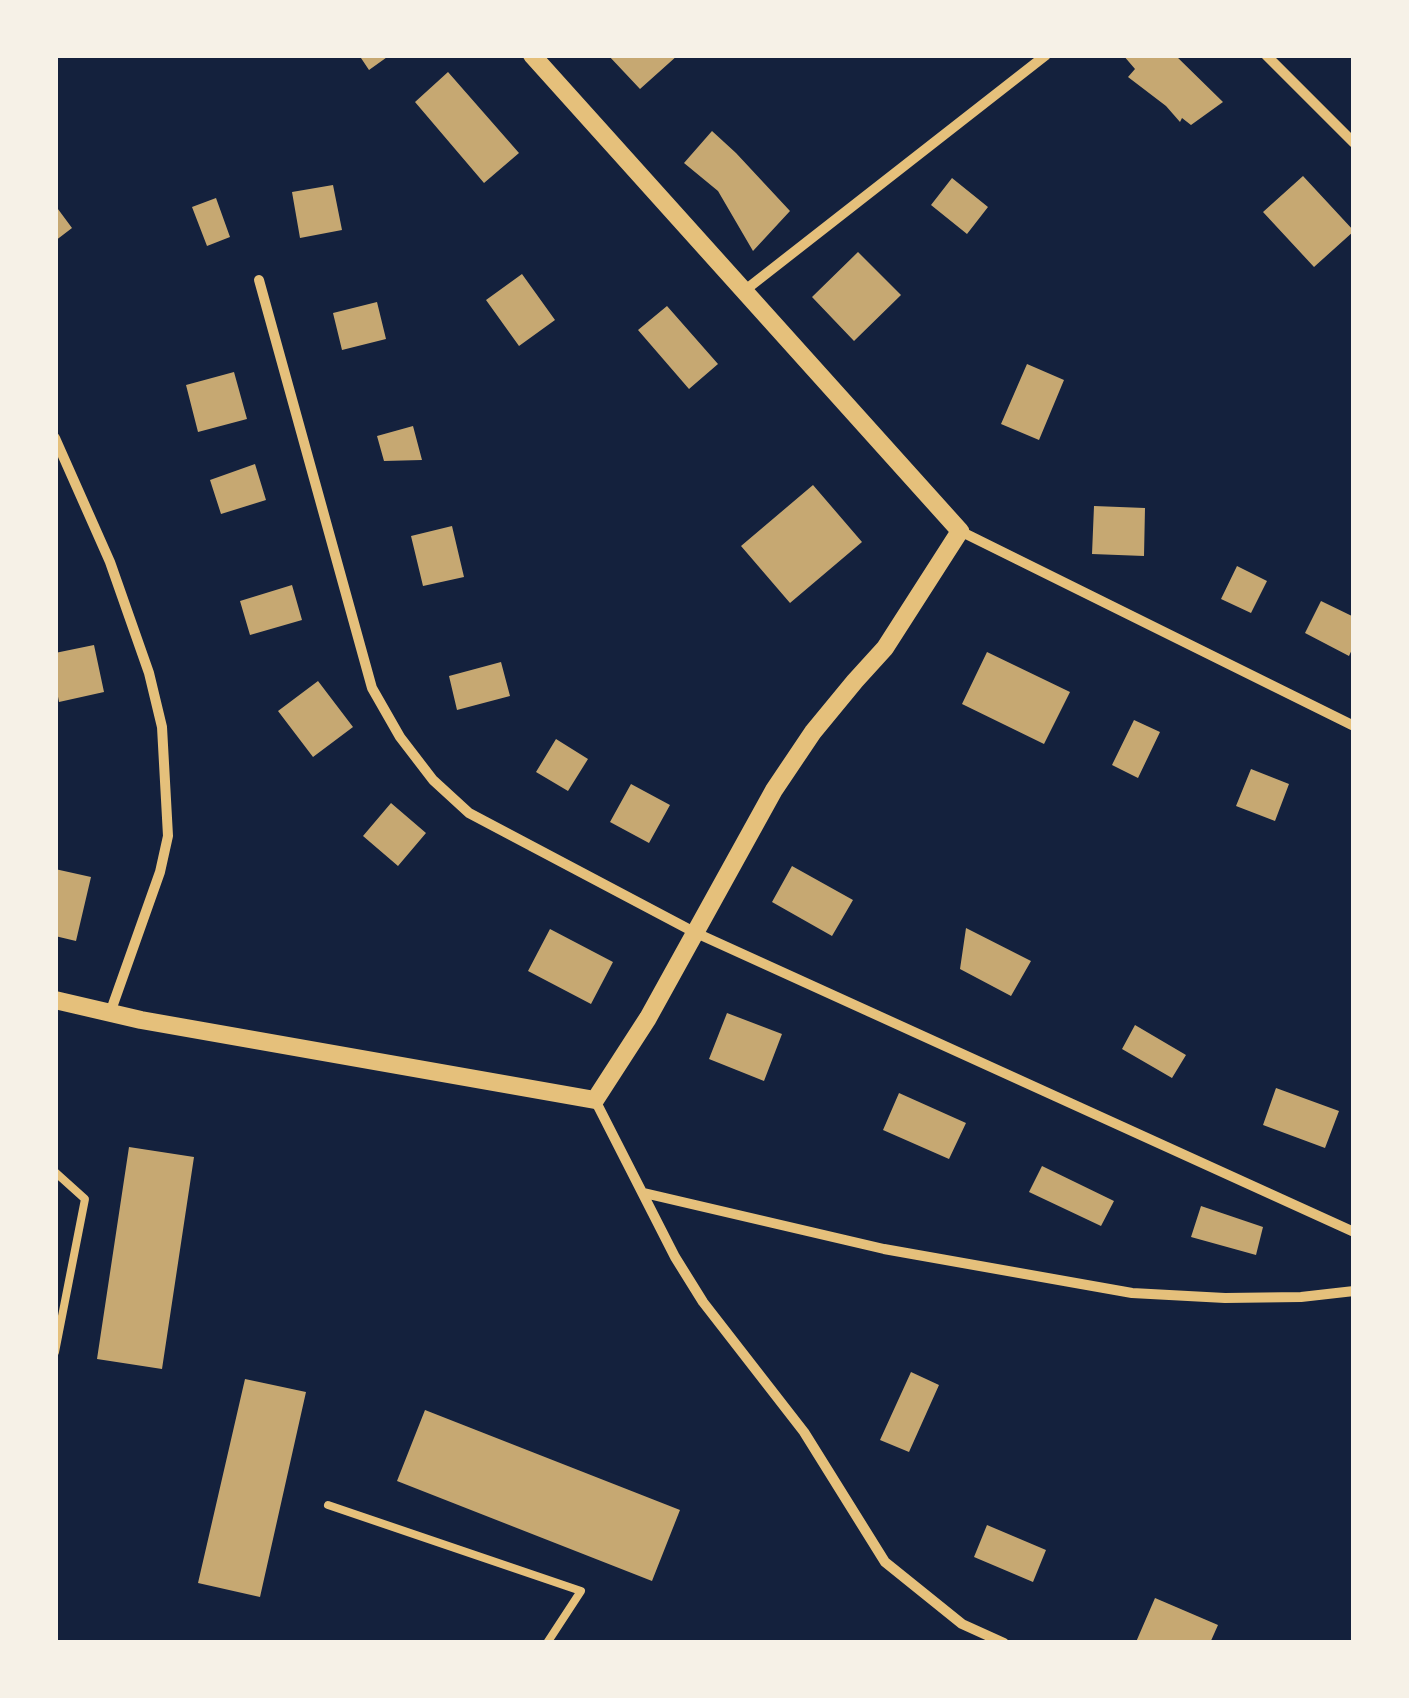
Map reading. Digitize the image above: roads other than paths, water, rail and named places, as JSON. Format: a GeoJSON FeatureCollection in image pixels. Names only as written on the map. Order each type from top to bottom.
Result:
{"type":"FeatureCollection","features":[{"type":"Feature","properties":{"kind":"street"},"geometry":{"type":"LineString","coordinates":[[532,55],[960,532],[1354,726]]}},
{"type":"Feature","properties":{"kind":"street"},"geometry":{"type":"LineString","coordinates":[[744,291],[1046,55]]}},
{"type":"Feature","properties":{"kind":"street"},"geometry":{"type":"LineString","coordinates":[[1266,55],[1354,142]]}},
{"type":"Feature","properties":{"kind":"street"},"geometry":{"type":"LineString","coordinates":[[259,280],[372,688],[400,737],[434,780],[470,812],[694,932],[1354,1232]]}},
{"type":"Feature","properties":{"kind":"street"},"geometry":{"type":"LineString","coordinates":[[55,438],[110,562],[149,672],[162,728],[168,836],[160,872],[110,1012]]}},
{"type":"Feature","properties":{"kind":"street"},"geometry":{"type":"LineString","coordinates":[[595,1100],[648,1018],[774,790],[813,732],[886,648],[960,532]]}},
{"type":"Feature","properties":{"kind":"street"},"geometry":{"type":"LineString","coordinates":[[55,1000],[595,1100]]}},
{"type":"Feature","properties":{"kind":"street"},"geometry":{"type":"LineString","coordinates":[[595,1100],[675,1257],[703,1302],[804,1432],[885,1562],[962,1624],[1004,1643]]}},
{"type":"Feature","properties":{"kind":"street"},"geometry":{"type":"LineString","coordinates":[[644,1194],[884,1249],[1132,1293],[1263,1298],[1354,1291]]}},
{"type":"Feature","properties":{"kind":"lane"},"geometry":{"type":"LineString","coordinates":[[55,1172],[85,1199],[55,1352]]}},
{"type":"Feature","properties":{"kind":"lane"},"geometry":{"type":"LineString","coordinates":[[328,1505],[580,1591],[547,1643]]}}]}
